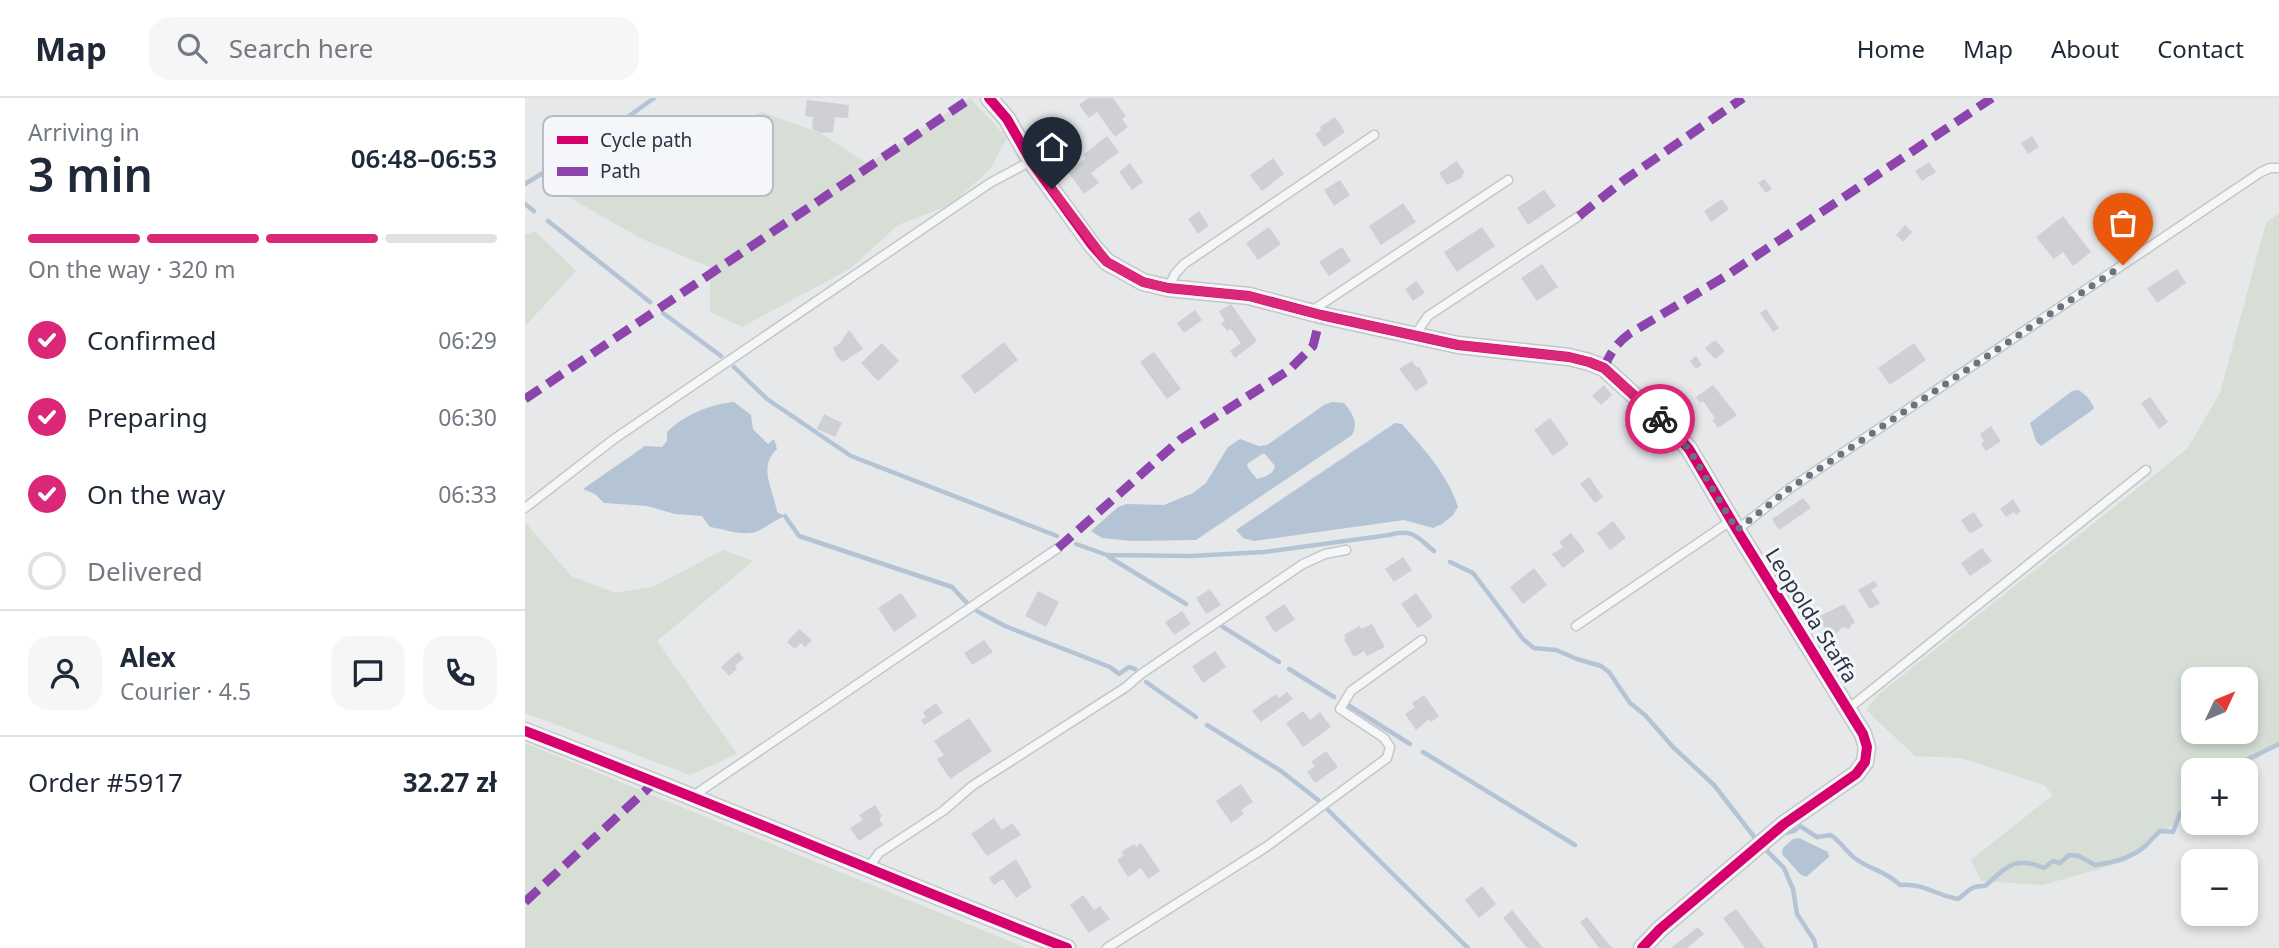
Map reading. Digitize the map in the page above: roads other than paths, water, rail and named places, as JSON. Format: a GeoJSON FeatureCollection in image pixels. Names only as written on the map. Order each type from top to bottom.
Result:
{"type":"FeatureCollection","features":[{"type":"Feature","properties":{"kind":"street","name":"Leopolda Staffa"},"geometry":{"type":"LineString","coordinates":[[989,98],[1007,119],[1031,160],[1107,262],[1143,282],[1168,288],[1249,296],[1458,345],[1569,357],[1604,368],[1689,449],[1863,734],[1867,747],[1865,762],[1856,774],[1784,824],[1660,929],[1642,948]]}},
{"type":"Feature","properties":{"kind":"street"},"geometry":{"type":"LineString","coordinates":[[525,731],[1067,948]]}},
{"type":"Feature","properties":{"kind":"lane"},"geometry":{"type":"LineString","coordinates":[[1168,288],[1184,264],[1374,135]]}},
{"type":"Feature","properties":{"kind":"lane"},"geometry":{"type":"LineString","coordinates":[[525,508],[614,439],[990,183],[1031,160]]}},
{"type":"Feature","properties":{"kind":"lane"},"geometry":{"type":"LineString","coordinates":[[1576,625],[1789,489],[2260,172],[2270,167],[2279,167]]}},
{"type":"Feature","properties":{"kind":"lane"},"geometry":{"type":"LineString","coordinates":[[1310,312],[1508,180]]}},
{"type":"Feature","properties":{"kind":"lane"},"geometry":{"type":"LineString","coordinates":[[1415,335],[1428,316],[1579,216]]}},
{"type":"Feature","properties":{"kind":"lane"},"geometry":{"type":"LineString","coordinates":[[1848,709],[2145,470]]}},
{"type":"Feature","properties":{"kind":"lane"},"geometry":{"type":"LineString","coordinates":[[692,797],[1058,548]]}},
{"type":"Feature","properties":{"kind":"lane"},"geometry":{"type":"LineString","coordinates":[[867,869],[879,853],[943,811],[972,786],[1126,687],[1141,674],[1303,564],[1325,554],[1346,550]]}},
{"type":"Feature","properties":{"kind":"lane"},"geometry":{"type":"LineString","coordinates":[[1107,948],[1266,847],[1387,758],[1390,747],[1384,738],[1340,709],[1351,691],[1422,640]]}},
{"type":"Feature","properties":{"kind":"water"},"geometry":{"type":"Polygon","coordinates":[[[2078,390],[2094,408],[2041,446],[2036,441],[2030,423],[2072,391],[2078,390]]]}},
{"type":"Feature","properties":{"kind":"water"},"geometry":{"type":"Polygon","coordinates":[[[734,402],[751,415],[753,429],[768,444],[774,439],[777,449],[768,463],[768,479],[777,512],[785,516],[754,532],[735,532],[710,527],[702,516],[675,514],[647,506],[604,503],[595,494],[583,489],[645,446],[662,447],[667,441],[667,432],[689,416],[707,408],[734,402]]]}},
{"type":"Feature","properties":{"kind":"water"},"geometry":{"type":"Polygon","coordinates":[[[1332,402],[1344,403],[1355,422],[1352,435],[1196,540],[1131,541],[1102,538],[1091,531],[1118,507],[1127,504],[1164,505],[1193,493],[1206,483],[1228,447],[1240,439],[1259,446],[1267,445],[1332,402]],[[1265,454],[1247,464],[1257,479],[1271,474],[1275,466],[1265,454]]]}},
{"type":"Feature","properties":{"kind":"water"},"geometry":{"type":"Polygon","coordinates":[[[1395,423],[1402,424],[1427,453],[1454,495],[1458,507],[1442,524],[1433,528],[1404,520],[1254,541],[1243,538],[1236,530],[1395,423]]]}},
{"type":"Feature","properties":{"kind":"water"},"geometry":{"type":"Polygon","coordinates":[[[1799,838],[1828,852],[1829,857],[1806,877],[1782,854],[1783,848],[1793,839],[1799,838]]]}},
{"type":"Feature","properties":{"kind":"waterway"},"geometry":{"type":"LineString","coordinates":[[629,116],[654,98]]}},
{"type":"Feature","properties":{"kind":"waterway"},"geometry":{"type":"LineString","coordinates":[[525,184],[543,173]]}},
{"type":"Feature","properties":{"kind":"waterway"},"geometry":{"type":"LineString","coordinates":[[525,204],[534,211]]}},
{"type":"Feature","properties":{"kind":"waterway"},"geometry":{"type":"LineString","coordinates":[[548,221],[650,302]]}},
{"type":"Feature","properties":{"kind":"waterway"},"geometry":{"type":"LineString","coordinates":[[663,313],[721,356]]}},
{"type":"Feature","properties":{"kind":"waterway"},"geometry":{"type":"LineString","coordinates":[[734,367],[767,399],[851,456],[1057,536]]}},
{"type":"Feature","properties":{"kind":"waterway"},"geometry":{"type":"LineString","coordinates":[[785,516],[799,536],[952,587],[967,603]]}},
{"type":"Feature","properties":{"kind":"waterway"},"geometry":{"type":"LineString","coordinates":[[1076,544],[1107,555],[1191,556],[1264,552],[1409,533],[1434,551]]}},
{"type":"Feature","properties":{"kind":"waterway"},"geometry":{"type":"LineString","coordinates":[[1109,557],[1186,604]]}},
{"type":"Feature","properties":{"kind":"waterway"},"geometry":{"type":"LineString","coordinates":[[1450,562],[1473,573],[1523,639],[1534,648],[1556,650],[1601,666],[1609,672],[1630,703],[1714,785],[1755,838]]}},
{"type":"Feature","properties":{"kind":"waterway"},"geometry":{"type":"LineString","coordinates":[[977,611],[1005,626],[1110,667],[1119,674],[1129,667],[1135,669]]}},
{"type":"Feature","properties":{"kind":"waterway"},"geometry":{"type":"LineString","coordinates":[[1223,627],[1279,662]]}},
{"type":"Feature","properties":{"kind":"waterway"},"geometry":{"type":"LineString","coordinates":[[1289,669],[1334,697]]}},
{"type":"Feature","properties":{"kind":"waterway"},"geometry":{"type":"LineString","coordinates":[[1146,682],[1196,717]]}},
{"type":"Feature","properties":{"kind":"waterway"},"geometry":{"type":"LineString","coordinates":[[1348,705],[1410,744]]}},
{"type":"Feature","properties":{"kind":"waterway"},"geometry":{"type":"LineString","coordinates":[[1207,725],[1281,771],[1318,800]]}},
{"type":"Feature","properties":{"kind":"waterway"},"geometry":{"type":"LineString","coordinates":[[2250,758],[2279,744]]}},
{"type":"Feature","properties":{"kind":"waterway"},"geometry":{"type":"LineString","coordinates":[[1423,752],[1575,845]]}},
{"type":"Feature","properties":{"kind":"waterway"},"geometry":{"type":"LineString","coordinates":[[1328,810],[1468,948]]}},
{"type":"Feature","properties":{"kind":"waterway"},"geometry":{"type":"LineString","coordinates":[[1785,833],[1800,826],[1817,837],[1831,835],[1856,859],[1900,885],[1923,887],[1958,899],[1973,888],[1985,886],[2005,869],[2018,863],[2044,868],[2053,861],[2060,863],[2069,855],[2079,856],[2095,865],[2127,857],[2139,851],[2160,831],[2173,832],[2181,813]]}},
{"type":"Feature","properties":{"kind":"waterway"},"geometry":{"type":"LineString","coordinates":[[1770,845],[1766,850],[1784,868],[1793,889],[1797,914],[1814,940],[1816,948]]}}]}
